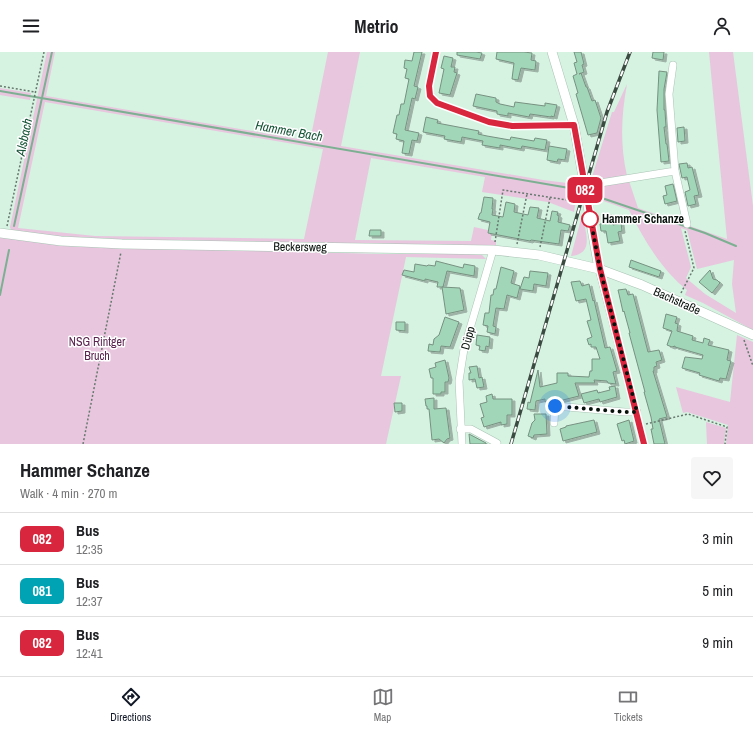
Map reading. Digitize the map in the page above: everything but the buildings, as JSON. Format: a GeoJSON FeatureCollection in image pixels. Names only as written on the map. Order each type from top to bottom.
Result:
{"type":"FeatureCollection","features":[{"type":"Feature","properties":{"kind":"street"},"geometry":{"type":"LineString","coordinates":[[436,52],[429,86],[430,96],[437,103],[489,122],[512,126],[574,125]]}},
{"type":"Feature","properties":{"kind":"street"},"geometry":{"type":"LineString","coordinates":[[552,52],[574,125],[600,269],[644,444]]}},
{"type":"Feature","properties":{"kind":"street"},"geometry":{"type":"LineString","coordinates":[[673,65],[669,94],[675,171],[686,227]]}},
{"type":"Feature","properties":{"kind":"street"},"geometry":{"type":"LineString","coordinates":[[585,190],[594,184],[675,171]]}},
{"type":"Feature","properties":{"kind":"street","name":"Beckersweg"},"geometry":{"type":"LineString","coordinates":[[3,234],[122,244],[493,250],[539,255],[600,269]]}},
{"type":"Feature","properties":{"kind":"street","name":"Düpp"},"geometry":{"type":"LineString","coordinates":[[462,444],[460,428],[459,381],[464,349],[493,250]]}},
{"type":"Feature","properties":{"kind":"street","name":"Bachstraße"},"geometry":{"type":"LineString","coordinates":[[600,269],[678,300],[753,335]]}},
{"type":"Feature","properties":{"kind":"street"},"geometry":{"type":"LineString","coordinates":[[554,423],[555,406],[637,412]]}},
{"type":"Feature","properties":{"kind":"street"},"geometry":{"type":"LineString","coordinates":[[460,428],[471,429],[497,443]]}},
{"type":"Feature","properties":{"kind":"path"},"geometry":{"type":"LineString","coordinates":[[3,234],[44,52]]}},
{"type":"Feature","properties":{"kind":"path"},"geometry":{"type":"LineString","coordinates":[[0,86],[35,92]]}},
{"type":"Feature","properties":{"kind":"path"},"geometry":{"type":"LineString","coordinates":[[493,250],[503,190],[588,203]]}},
{"type":"Feature","properties":{"kind":"path"},"geometry":{"type":"LineString","coordinates":[[516,252],[527,194]]}},
{"type":"Feature","properties":{"kind":"path"},"geometry":{"type":"LineString","coordinates":[[539,255],[550,198]]}},
{"type":"Feature","properties":{"kind":"path"},"geometry":{"type":"LineString","coordinates":[[678,300],[694,268],[686,227]]}},
{"type":"Feature","properties":{"kind":"path"},"geometry":{"type":"LineString","coordinates":[[83,444],[122,244]]}},
{"type":"Feature","properties":{"kind":"path"},"geometry":{"type":"LineString","coordinates":[[742,330],[753,366]]}},
{"type":"Feature","properties":{"kind":"path"},"geometry":{"type":"LineString","coordinates":[[640,426],[688,414],[727,427],[725,444]]}},
{"type":"Feature","properties":{"kind":"green space"},"geometry":{"type":"Polygon","coordinates":[[[47,52],[55,52],[46,96],[310,141],[328,52],[360,52],[341,146],[575,184],[577,193],[574,212],[548,202],[482,192],[485,177],[371,158],[355,240],[471,241],[474,227],[492,231],[491,240],[496,241],[496,246],[139,240],[54,236],[11,230],[10,227],[47,52]],[[45,102],[18,228],[95,236],[304,239],[323,149],[45,102]]]}},
{"type":"Feature","properties":{"kind":"green space"},"geometry":{"type":"Polygon","coordinates":[[[709,52],[733,52],[753,206],[753,330],[685,295],[687,290],[661,263],[629,210],[595,198],[594,187],[629,181],[638,208],[727,239],[709,52]],[[681,228],[691,267],[686,278],[705,294],[736,313],[732,284],[734,260],[697,269],[687,230],[681,228]]]}},
{"type":"Feature","properties":{"kind":"green space"},"geometry":{"type":"Polygon","coordinates":[[[627,84],[623,108],[622,142],[627,176],[593,181],[592,177],[612,112],[614,112],[627,84]]]}},
{"type":"Feature","properties":{"kind":"green space"},"geometry":{"type":"Polygon","coordinates":[[[0,88],[31,93],[30,100],[0,95],[0,88]]]}},
{"type":"Feature","properties":{"kind":"green space"},"geometry":{"type":"Polygon","coordinates":[[[583,218],[587,237],[586,247],[578,254],[571,256],[581,219],[583,218]]]}},
{"type":"Feature","properties":{"kind":"green space","name":"NSG Rintger Bruch"},"geometry":{"type":"Polygon","coordinates":[[[0,237],[63,246],[381,254],[469,254],[482,255],[486,259],[406,257],[381,376],[401,376],[386,444],[0,444],[0,237]]]}},
{"type":"Feature","properties":{"kind":"green space"},"geometry":{"type":"Polygon","coordinates":[[[737,335],[753,342],[753,444],[726,444],[728,425],[687,412],[683,413],[676,387],[730,402],[737,335]]]}},
{"type":"Feature","properties":{"kind":"green space"},"geometry":{"type":"Polygon","coordinates":[[[706,422],[726,428],[724,444],[707,444],[706,422]]]}},
{"type":"Feature","properties":{"kind":"waterway","name":"Alsbach"},"geometry":{"type":"LineString","coordinates":[[14,226],[52,52]]}},
{"type":"Feature","properties":{"kind":"waterway","name":"Hammer Bach"},"geometry":{"type":"LineString","coordinates":[[0,91],[575,189]]}},
{"type":"Feature","properties":{"kind":"waterway","name":"Hammer Bach"},"geometry":{"type":"LineString","coordinates":[[596,196],[705,233],[736,246]]}},
{"type":"Feature","properties":{"kind":"waterway","name":"Alsbach"},"geometry":{"type":"LineString","coordinates":[[0,295],[9,250]]}},
{"type":"Feature","properties":{"kind":"railway"},"geometry":{"type":"LineString","coordinates":[[511,444],[607,112],[630,52]]}},
{"type":"Feature","properties":{"kind":"bus line","name":"082"},"geometry":{"type":"LineString","coordinates":[[436,52],[429,86],[430,96],[437,103],[489,122],[512,126],[574,125],[600,269],[644,444]]}},
{"type":"Feature","properties":{"kind":"place","name":"Hammer Schanze"},"geometry":{"type":"Point","coordinates":[590,219]}},
{"type":"Feature","properties":{"kind":"route"},"geometry":{"type":"LineString","coordinates":[[555,406],[637,412],[600,269],[590,216],[590,219]]}}]}
